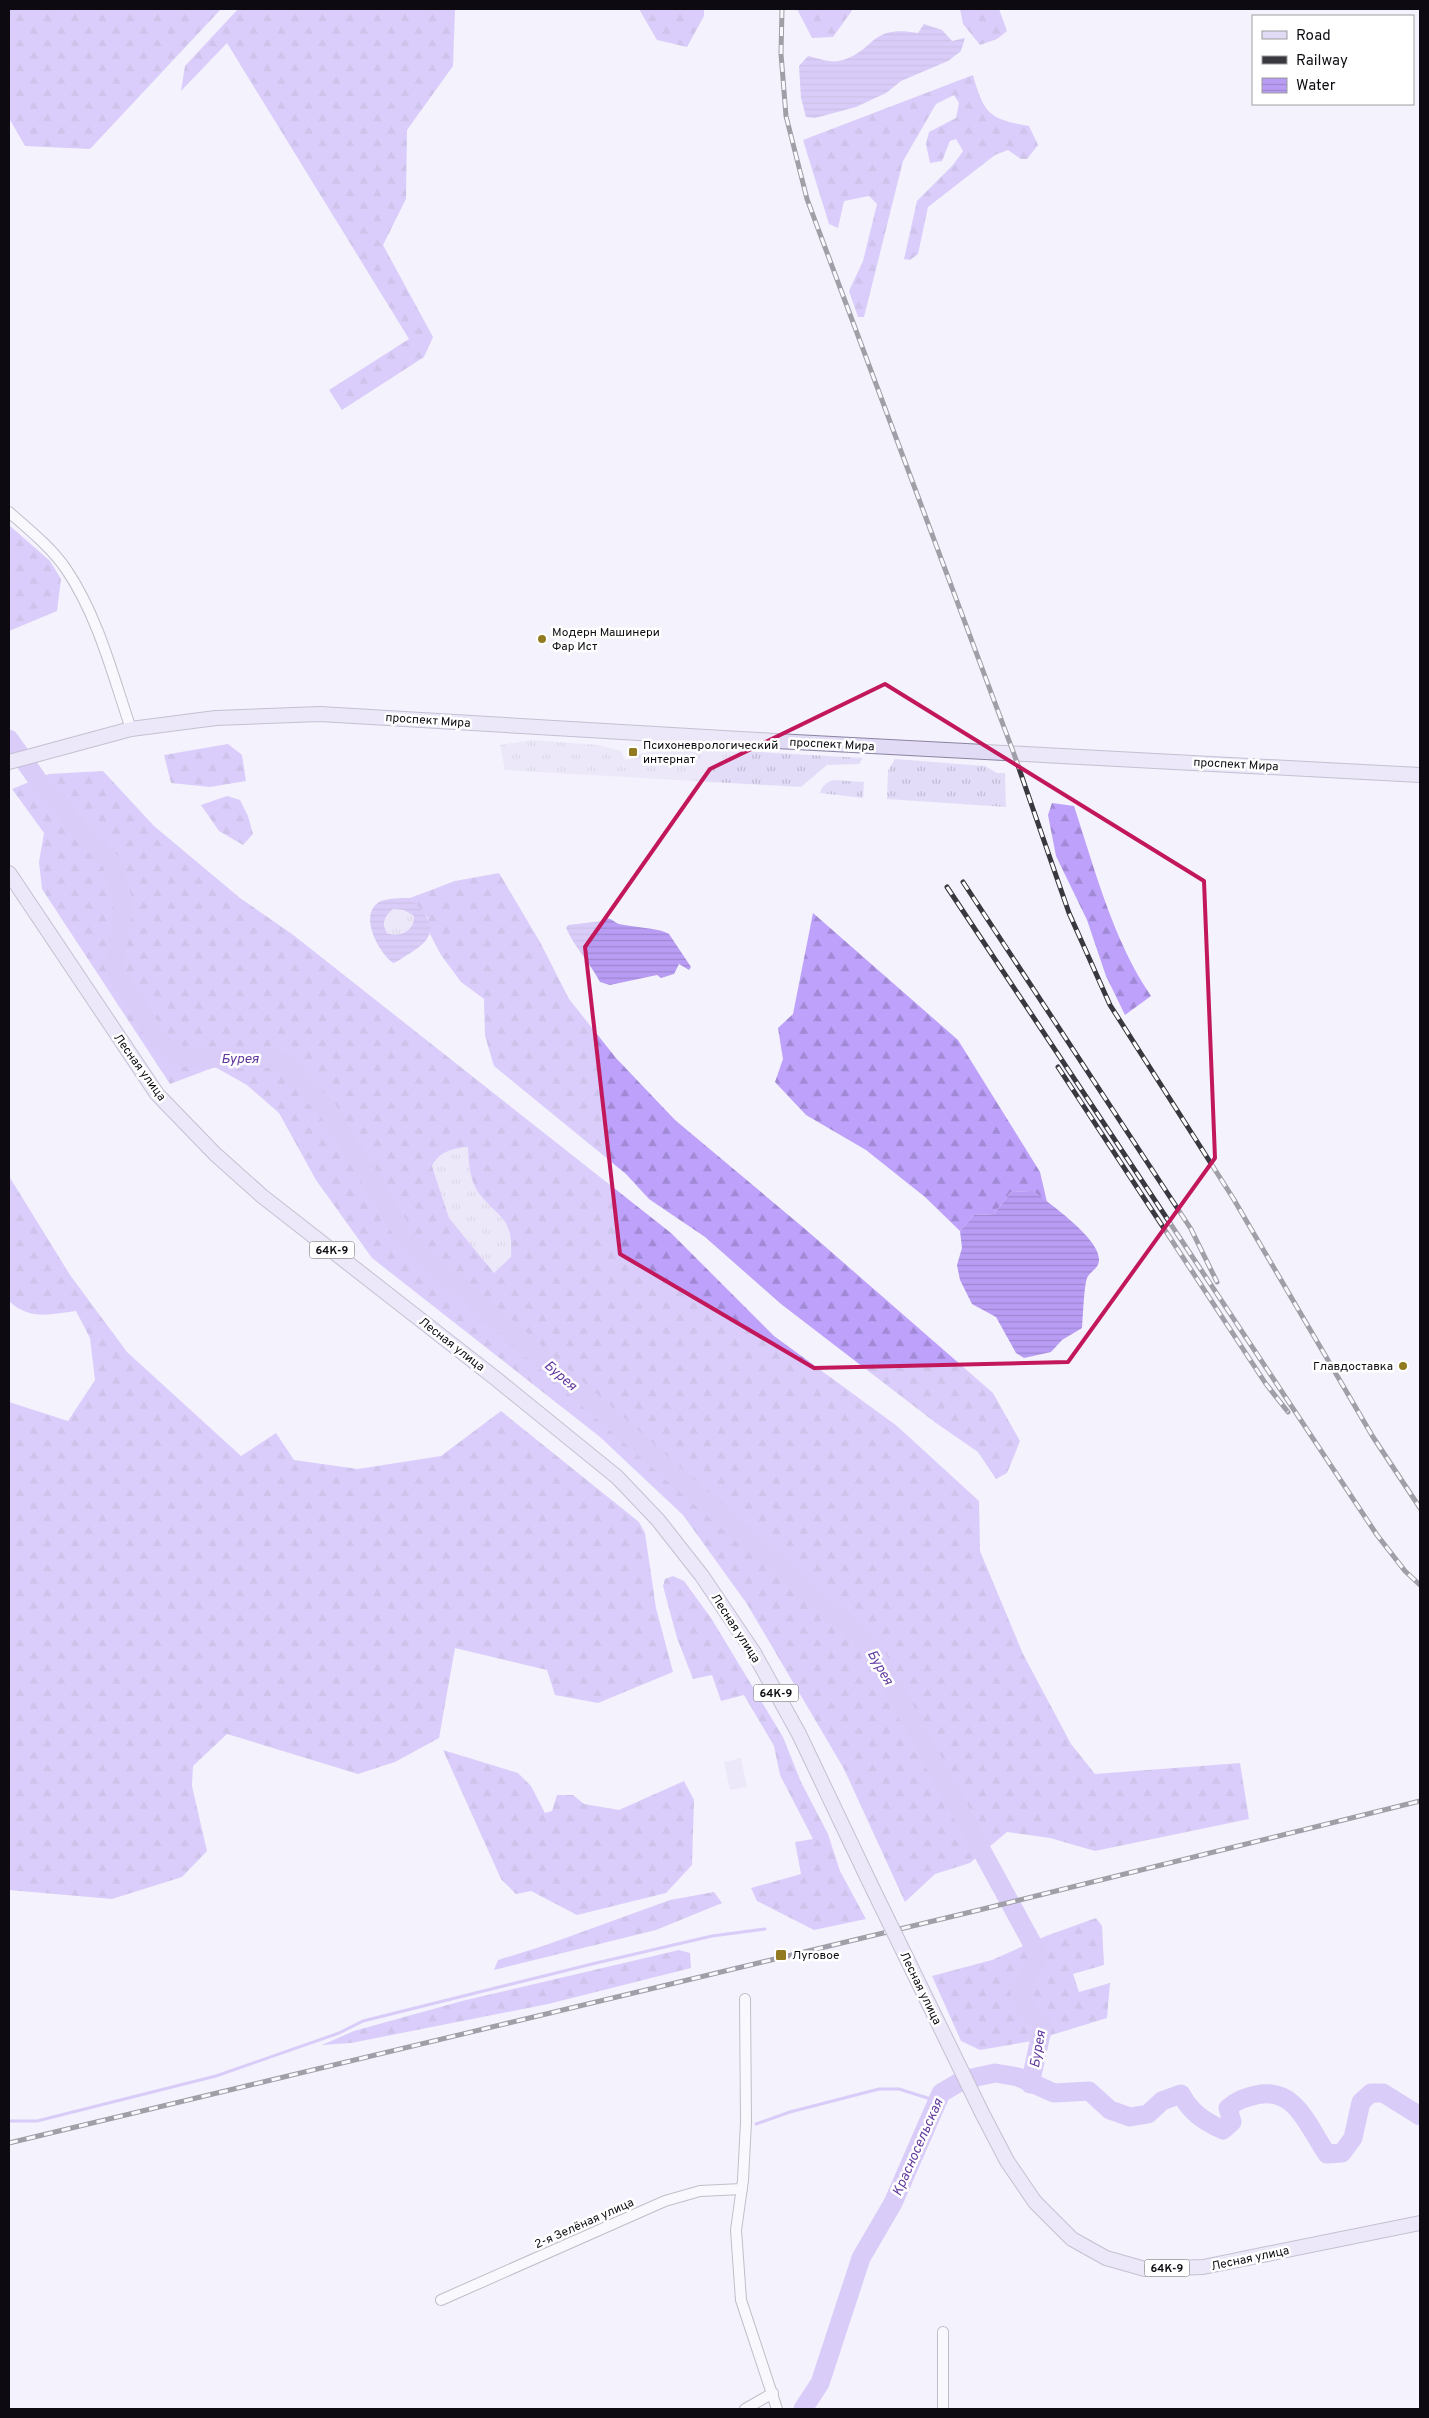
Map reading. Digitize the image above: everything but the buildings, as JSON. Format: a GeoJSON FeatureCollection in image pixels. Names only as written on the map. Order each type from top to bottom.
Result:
{"type":"FeatureCollection","features":[{"type":"Feature","properties":{"kind":"main road","name":"проспект Мира"},"geometry":{"type":"LineString","coordinates":[[9,762],[131,730],[216,718],[320,714],[740,740],[1420,774]]}},
{"type":"Feature","properties":{"kind":"main road","name":"Лесная улица"},"geometry":{"type":"LineString","coordinates":[[9,873],[157,1094],[215,1154],[262,1196],[495,1378],[617,1477],[658,1520],[702,1576],[754,1653],[799,1734],[1007,2161],[1035,2202],[1072,2239],[1106,2258],[1145,2268],[1203,2267],[1420,2223]]}},
{"type":"Feature","properties":{"kind":"street"},"geometry":{"type":"LineString","coordinates":[[9,512],[49,548],[66,568],[86,605],[131,730]]}},
{"type":"Feature","properties":{"kind":"street"},"geometry":{"type":"LineString","coordinates":[[745,1998],[746,2114],[742,2189],[736,2230],[741,2300],[777,2409]]}},
{"type":"Feature","properties":{"kind":"street","name":"2-я Зелёная улица"},"geometry":{"type":"LineString","coordinates":[[441,2300],[666,2201],[700,2191],[742,2189]]}},
{"type":"Feature","properties":{"kind":"street"},"geometry":{"type":"LineString","coordinates":[[943,2409],[944,2332]]}},
{"type":"Feature","properties":{"kind":"street"},"geometry":{"type":"LineString","coordinates":[[745,2409],[773,2393]]}},
{"type":"Feature","properties":{"kind":"highlighted area"},"geometry":{"type":"Polygon","coordinates":[[[885,684],[1204,881],[1215,1158],[1068,1362],[814,1368],[620,1254],[585,947],[710,769],[885,684]]]}},
{"type":"Feature","properties":{"kind":"green space"},"geometry":{"type":"Polygon","coordinates":[[[9,9],[221,9],[90,149],[25,146],[9,118],[9,9]]]}},
{"type":"Feature","properties":{"kind":"green space"},"geometry":{"type":"Polygon","coordinates":[[[238,9],[455,9],[453,66],[407,130],[406,199],[383,245],[433,337],[424,357],[342,410],[329,390],[409,339],[227,43],[181,91],[185,66],[238,9]]]}},
{"type":"Feature","properties":{"kind":"green space"},"geometry":{"type":"Polygon","coordinates":[[[639,9],[704,9],[704,16],[687,47],[657,40],[639,9]]]}},
{"type":"Feature","properties":{"kind":"green space"},"geometry":{"type":"Polygon","coordinates":[[[797,9],[853,9],[833,37],[812,38],[797,9]]]}},
{"type":"Feature","properties":{"kind":"green space"},"geometry":{"type":"Polygon","coordinates":[[[960,9],[999,9],[1007,31],[997,39],[980,45],[963,24],[960,9]]]}},
{"type":"Feature","properties":{"kind":"green space"},"geometry":{"type":"Polygon","coordinates":[[[973,75],[981,98],[990,112],[1004,120],[1029,126],[1038,145],[1027,159],[1021,159],[1008,150],[995,155],[928,207],[918,254],[910,260],[904,259],[917,201],[953,165],[963,151],[956,139],[950,141],[942,161],[930,163],[926,144],[929,132],[956,118],[959,103],[954,95],[936,104],[903,161],[864,317],[858,317],[849,291],[863,261],[877,204],[869,196],[844,201],[838,228],[829,224],[803,140],[973,75]]]}},
{"type":"Feature","properties":{"kind":"green space"},"geometry":{"type":"Polygon","coordinates":[[[9,525],[50,561],[61,579],[57,611],[9,631],[9,525]]]}},
{"type":"Feature","properties":{"kind":"green space"},"geometry":{"type":"Polygon","coordinates":[[[531,740],[598,745],[621,751],[625,760],[636,758],[640,754],[673,747],[863,758],[859,764],[827,765],[801,787],[505,770],[500,745],[531,740]]]}},
{"type":"Feature","properties":{"kind":"green space"},"geometry":{"type":"Polygon","coordinates":[[[228,744],[242,755],[246,781],[210,787],[171,783],[164,755],[228,744]]]}},
{"type":"Feature","properties":{"kind":"green space"},"geometry":{"type":"Polygon","coordinates":[[[895,759],[985,766],[997,773],[1005,773],[1006,807],[887,799],[888,771],[895,759]]]}},
{"type":"Feature","properties":{"kind":"green space"},"geometry":{"type":"Polygon","coordinates":[[[103,771],[154,826],[240,898],[292,934],[671,1233],[774,1336],[897,1426],[979,1501],[980,1551],[1023,1654],[1071,1744],[1095,1774],[1240,1763],[1249,1819],[1095,1851],[1050,1838],[1007,1832],[970,1863],[935,1874],[905,1902],[844,1769],[747,1604],[683,1515],[600,1437],[372,1258],[316,1180],[279,1113],[247,1085],[215,1067],[170,1084],[42,889],[39,862],[44,833],[12,789],[49,774],[103,771]],[[468,1147],[457,1148],[443,1154],[438,1157],[432,1166],[449,1218],[494,1273],[511,1257],[510,1233],[503,1219],[475,1187],[470,1170],[468,1147]]]}},
{"type":"Feature","properties":{"kind":"green space"},"geometry":{"type":"Polygon","coordinates":[[[834,780],[864,782],[863,798],[820,793],[825,785],[834,780]]]}},
{"type":"Feature","properties":{"kind":"green space"},"geometry":{"type":"Polygon","coordinates":[[[227,796],[240,800],[248,816],[253,834],[243,845],[219,831],[201,805],[227,796]]]}},
{"type":"Feature","properties":{"kind":"green space"},"geometry":{"type":"Polygon","coordinates":[[[1052,803],[1074,806],[1115,928],[1126,952],[1151,996],[1125,1015],[1106,976],[1087,920],[1056,856],[1048,815],[1052,803]]]}},
{"type":"Feature","properties":{"kind":"green space"},"geometry":{"type":"Polygon","coordinates":[[[499,873],[540,942],[569,999],[616,1058],[675,1120],[805,1229],[993,1393],[1020,1441],[1007,1473],[996,1479],[978,1452],[936,1423],[781,1304],[705,1237],[649,1199],[626,1174],[494,1066],[485,1036],[484,999],[461,982],[441,955],[430,934],[428,918],[410,898],[455,881],[499,873]]]}},
{"type":"Feature","properties":{"kind":"green space"},"geometry":{"type":"Polygon","coordinates":[[[393,909],[404,910],[414,916],[412,926],[401,934],[387,933],[384,926],[384,920],[393,909]]]}},
{"type":"Feature","properties":{"kind":"green space"},"geometry":{"type":"Polygon","coordinates":[[[813,913],[958,1040],[1040,1172],[1047,1202],[1033,1191],[1011,1192],[994,1214],[974,1215],[960,1231],[925,1197],[866,1150],[806,1115],[775,1082],[783,1059],[778,1028],[793,1014],[813,913]]]}},
{"type":"Feature","properties":{"kind":"green space"},"geometry":{"type":"Polygon","coordinates":[[[468,1147],[470,1170],[475,1186],[485,1201],[503,1219],[509,1233],[511,1257],[494,1274],[449,1218],[432,1166],[443,1154],[457,1148],[468,1147]]]}},
{"type":"Feature","properties":{"kind":"green space"},"geometry":{"type":"Polygon","coordinates":[[[9,1176],[70,1275],[127,1352],[241,1456],[276,1433],[294,1460],[358,1469],[441,1456],[501,1411],[639,1522],[645,1533],[656,1608],[673,1672],[598,1703],[555,1695],[547,1670],[455,1648],[439,1738],[395,1762],[358,1774],[227,1734],[193,1766],[192,1786],[207,1851],[182,1877],[112,1899],[9,1890],[9,1402],[68,1421],[95,1380],[90,1338],[76,1311],[41,1315],[33,1314],[9,1301],[9,1176]]]}},
{"type":"Feature","properties":{"kind":"green space"},"geometry":{"type":"Polygon","coordinates":[[[673,1576],[684,1581],[711,1618],[783,1737],[801,1782],[828,1834],[840,1871],[866,1919],[814,1930],[757,1901],[751,1888],[801,1874],[795,1842],[813,1839],[780,1775],[774,1746],[744,1695],[721,1701],[712,1675],[693,1679],[677,1638],[663,1586],[665,1579],[673,1576]]]}},
{"type":"Feature","properties":{"kind":"green space"},"geometry":{"type":"Polygon","coordinates":[[[443,1750],[518,1773],[531,1786],[545,1813],[552,1811],[557,1795],[573,1795],[584,1804],[619,1810],[684,1781],[694,1800],[692,1865],[666,1893],[577,1915],[531,1891],[516,1894],[501,1879],[443,1750]]]}},
{"type":"Feature","properties":{"kind":"green space"},"geometry":{"type":"Polygon","coordinates":[[[741,1758],[747,1787],[730,1790],[724,1762],[741,1758]]]}},
{"type":"Feature","properties":{"kind":"green space"},"geometry":{"type":"Polygon","coordinates":[[[714,1892],[722,1903],[656,1930],[494,1970],[498,1960],[546,1945],[670,1900],[714,1892]]]}},
{"type":"Feature","properties":{"kind":"green space"},"geometry":{"type":"Polygon","coordinates":[[[1096,1918],[1102,1926],[1104,1965],[1073,1974],[1079,1992],[1110,1983],[1107,2018],[1032,2041],[980,2050],[961,2041],[932,1976],[992,1960],[1046,1936],[1096,1918]]]}},
{"type":"Feature","properties":{"kind":"green space"},"geometry":{"type":"Polygon","coordinates":[[[679,1950],[690,1953],[691,1968],[548,2004],[351,2043],[322,2045],[354,2031],[462,2001],[679,1950]]]}},
{"type":"Feature","properties":{"kind":"water"},"geometry":{"type":"Polygon","coordinates":[[[924,24],[942,30],[952,41],[965,38],[961,51],[948,61],[901,81],[886,93],[856,107],[815,118],[806,117],[801,98],[799,66],[808,56],[828,61],[839,61],[860,52],[874,40],[890,32],[918,33],[924,24]]]}},
{"type":"Feature","properties":{"kind":"water"},"geometry":{"type":"Polygon","coordinates":[[[410,898],[425,914],[429,922],[429,935],[425,942],[393,963],[377,943],[373,934],[370,916],[373,908],[379,902],[390,899],[410,898]],[[393,909],[387,915],[384,923],[387,933],[401,934],[412,926],[414,916],[404,910],[393,909]]]}},
{"type":"Feature","properties":{"kind":"water"},"geometry":{"type":"Polygon","coordinates":[[[605,918],[619,924],[653,929],[669,934],[691,967],[689,970],[679,964],[674,974],[661,978],[657,975],[610,985],[600,982],[566,928],[568,925],[603,921],[605,918]]]}},
{"type":"Feature","properties":{"kind":"water"},"geometry":{"type":"Polygon","coordinates":[[[1033,1191],[1082,1231],[1091,1241],[1099,1259],[1098,1265],[1089,1275],[1086,1282],[1082,1328],[1062,1340],[1051,1352],[1024,1358],[1016,1353],[996,1317],[972,1304],[960,1280],[957,1265],[962,1248],[960,1231],[974,1215],[994,1214],[1011,1192],[1033,1191]]]}},
{"type":"Feature","properties":{"kind":"waterway","name":"Бурея"},"geometry":{"type":"LineString","coordinates":[[9,739],[44,789],[55,796],[69,818],[112,863],[124,904],[115,962],[116,973],[161,1044],[183,1057],[272,1058],[284,1063],[329,1112],[408,1241],[871,1647],[1039,1956],[1020,1993],[1027,2010],[1043,2025],[1030,2084]]}},
{"type":"Feature","properties":{"kind":"waterway"},"geometry":{"type":"LineString","coordinates":[[9,2121],[37,2121],[216,2076],[339,2033],[363,2021],[712,1936],[765,1929]]}},
{"type":"Feature","properties":{"kind":"waterway","name":"Красносельская"},"geometry":{"type":"LineString","coordinates":[[803,2409],[820,2383],[861,2258],[893,2203],[941,2093],[963,2080],[995,2073],[1018,2077],[1054,2093],[1089,2091],[1110,2110],[1130,2117],[1148,2114],[1162,2101],[1181,2094],[1199,2116],[1223,2130],[1232,2122],[1228,2108],[1231,2105],[1248,2097],[1270,2094],[1281,2097],[1299,2111],[1327,2154],[1342,2153],[1353,2138],[1361,2102],[1371,2093],[1383,2093],[1420,2116]]}},
{"type":"Feature","properties":{"kind":"waterway"},"geometry":{"type":"LineString","coordinates":[[756,2124],[790,2112],[879,2089],[899,2089],[937,2101]]}},
{"type":"Feature","properties":{"kind":"railway"},"geometry":{"type":"LineString","coordinates":[[782,9],[781,54],[786,116],[807,199],[1014,754],[1069,913],[1110,1005],[1233,1198],[1373,1437],[1420,1508]]}},
{"type":"Feature","properties":{"kind":"railway"},"geometry":{"type":"LineString","coordinates":[[963,882],[1191,1229],[1217,1282]]}},
{"type":"Feature","properties":{"kind":"railway"},"geometry":{"type":"LineString","coordinates":[[947,887],[1377,1535],[1405,1571],[1420,1585]]}},
{"type":"Feature","properties":{"kind":"railway"},"geometry":{"type":"LineString","coordinates":[[1058,1067],[1266,1384],[1288,1412]]}},
{"type":"Feature","properties":{"kind":"railway"},"geometry":{"type":"LineString","coordinates":[[9,2143],[979,1910],[1420,1801]]}},
{"type":"Feature","properties":{"kind":"place","name":"Модерн Машинери Фар Ист"},"geometry":{"type":"Point","coordinates":[542,639]}},
{"type":"Feature","properties":{"kind":"place","name":"Психоневрологический интернат"},"geometry":{"type":"Point","coordinates":[633,752]}},
{"type":"Feature","properties":{"kind":"place","name":"Главдоставка"},"geometry":{"type":"Point","coordinates":[1403,1366]}},
{"type":"Feature","properties":{"kind":"place","name":"Луговое"},"geometry":{"type":"Point","coordinates":[781,1955]}}]}
